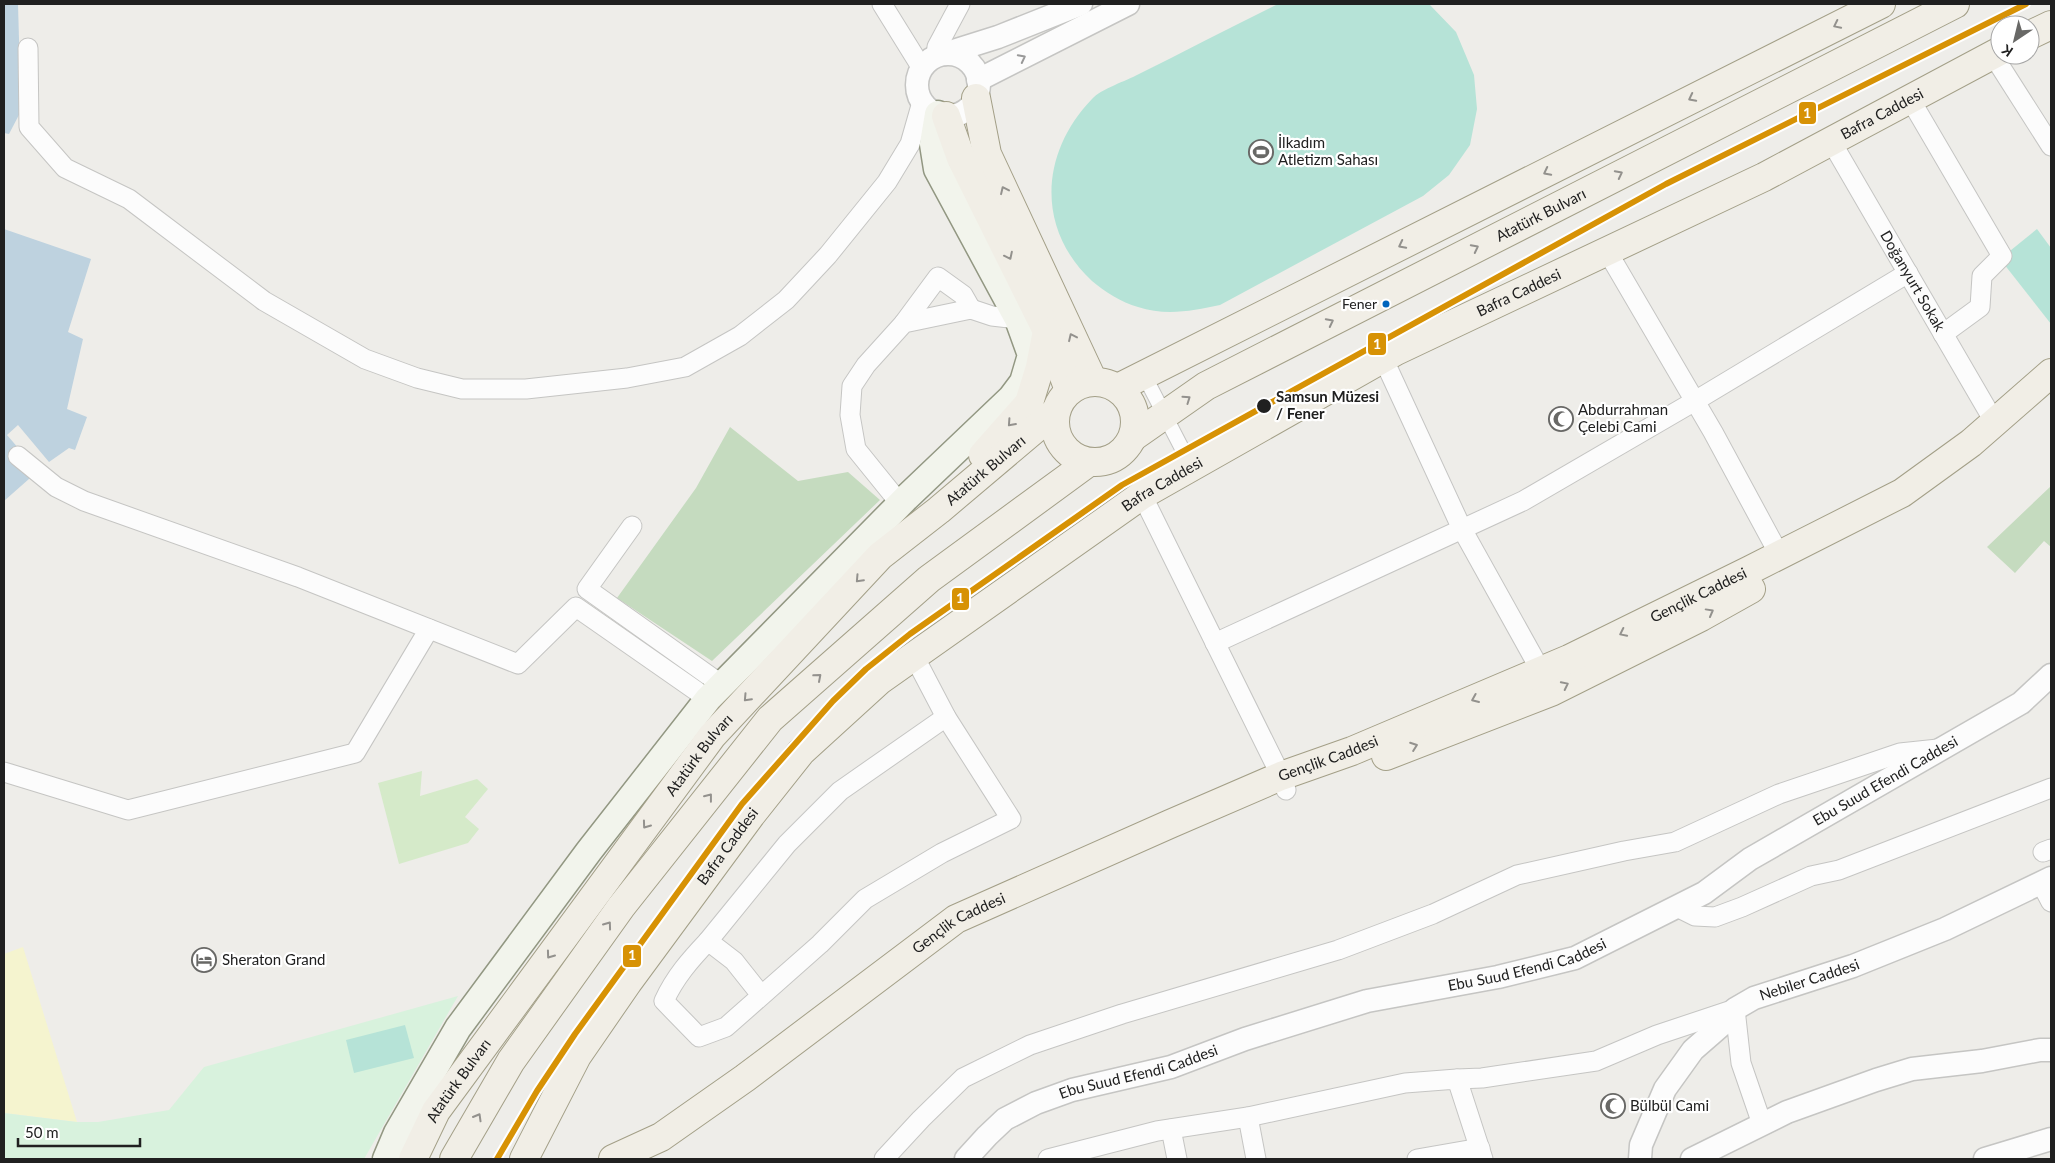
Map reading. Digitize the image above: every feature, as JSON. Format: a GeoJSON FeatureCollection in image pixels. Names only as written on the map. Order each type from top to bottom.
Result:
{"type":"FeatureCollection","features":[{"type":"Feature","properties":{"kind":"main road","name":"Atatürk Bulvarı"},"geometry":{"type":"LineString","coordinates":[[413,1159],[436,1111],[712,736],[880,556],[1084,393],[1144,375],[1881,4]]}},
{"type":"Feature","properties":{"kind":"main road","name":"Atatürk Bulvarı"},"geometry":{"type":"LineString","coordinates":[[454,1159],[511,1061],[615,915],[770,719],[929,579],[1088,462],[1102,462],[1115,457],[1126,448],[1133,437],[1206,386],[1955,4]]}},
{"type":"Feature","properties":{"kind":"main road","name":"Bafra Caddesi"},"geometry":{"type":"LineString","coordinates":[[524,1159],[577,1056],[628,982],[751,815],[801,752],[850,705],[880,680],[1142,495],[1396,350],[1764,177],[1990,57]]}},
{"type":"Feature","properties":{"kind":"main road"},"geometry":{"type":"LineString","coordinates":[[977,89],[987,154],[1084,393]]}},
{"type":"Feature","properties":{"kind":"main road"},"geometry":{"type":"LineString","coordinates":[[935,111],[961,158],[1047,331],[1084,393]]}},
{"type":"Feature","properties":{"kind":"main road"},"geometry":{"type":"LineString","coordinates":[[386,1159],[397,1134],[458,1028],[589,851],[715,692],[906,498],[1010,398],[1023,382],[1031,355],[1018,319],[938,169],[933,144],[935,111]]}},
{"type":"Feature","properties":{"kind":"main road"},"geometry":{"type":"LineString","coordinates":[[880,556],[982,456],[1030,403],[1047,331]]}},
{"type":"Feature","properties":{"kind":"main road","name":"Gençlik Caddesi"},"geometry":{"type":"LineString","coordinates":[[635,1159],[658,1149],[753,1082],[863,1003],[963,926],[1352,752],[1569,659],[1780,556],[1902,493],[1971,444],[2051,373]]}},
{"type":"Feature","properties":{"kind":"main road","name":"Gençlik Caddesi"},"geometry":{"type":"LineString","coordinates":[[613,1159],[661,1137],[745,1078],[956,919],[1170,824],[1284,783],[1414,746],[1551,692],[1701,617],[1922,495],[2003,430],[2051,386]]}},
{"type":"Feature","properties":{"kind":"main road"},"geometry":{"type":"LineString","coordinates":[[1084,393],[1128,398],[1134,410],[1135,424],[1133,437]]}},
{"type":"Feature","properties":{"kind":"main road"},"geometry":{"type":"LineString","coordinates":[[1084,393],[1054,425],[1058,438],[1065,449],[1076,458],[1088,462]]}},
{"type":"Feature","properties":{"kind":"street"},"geometry":{"type":"LineString","coordinates":[[882,4],[918,62],[953,55],[970,63],[977,89]]}},
{"type":"Feature","properties":{"kind":"street"},"geometry":{"type":"LineString","coordinates":[[936,58],[937,47],[960,4]]}},
{"type":"Feature","properties":{"kind":"street"},"geometry":{"type":"LineString","coordinates":[[1081,4],[998,37],[936,58],[920,71],[917,82],[918,93],[935,111],[955,115],[964,112],[977,89],[1128,4]]}},
{"type":"Feature","properties":{"kind":"street"},"geometry":{"type":"LineString","coordinates":[[28,48],[30,127],[64,168],[130,199],[264,301],[365,359],[417,378],[462,389],[526,389],[628,378],[685,366],[740,336],[786,300],[828,255],[887,182],[910,144],[935,111]]}},
{"type":"Feature","properties":{"kind":"street"},"geometry":{"type":"LineString","coordinates":[[2004,65],[2051,146]]}},
{"type":"Feature","properties":{"kind":"street"},"geometry":{"type":"LineString","coordinates":[[1910,99],[2002,256],[1982,276],[1980,307],[1943,334]]}},
{"type":"Feature","properties":{"kind":"street","name":"Doğanyurt Sokak"},"geometry":{"type":"LineString","coordinates":[[1831,141],[1995,422]]}},
{"type":"Feature","properties":{"kind":"street"},"geometry":{"type":"LineString","coordinates":[[1607,251],[1695,401],[1780,556]]}},
{"type":"Feature","properties":{"kind":"street"},"geometry":{"type":"LineString","coordinates":[[1215,643],[1524,501],[1908,273]]}},
{"type":"Feature","properties":{"kind":"street"},"geometry":{"type":"LineString","coordinates":[[906,498],[894,496],[856,450],[850,415],[852,386],[866,365],[904,323],[938,277],[963,295],[970,310]]}},
{"type":"Feature","properties":{"kind":"street"},"geometry":{"type":"LineString","coordinates":[[904,323],[970,310],[992,316],[1018,319]]}},
{"type":"Feature","properties":{"kind":"street"},"geometry":{"type":"LineString","coordinates":[[1383,358],[1462,529],[1541,671]]}},
{"type":"Feature","properties":{"kind":"street"},"geometry":{"type":"LineString","coordinates":[[1144,375],[1191,466]]}},
{"type":"Feature","properties":{"kind":"street"},"geometry":{"type":"LineString","coordinates":[[18,456],[56,487],[84,501],[298,577],[518,664],[576,607],[632,526]]}},
{"type":"Feature","properties":{"kind":"street"},"geometry":{"type":"LineString","coordinates":[[1142,495],[1284,783]]}},
{"type":"Feature","properties":{"kind":"street"},"geometry":{"type":"LineString","coordinates":[[587,589],[715,692]]}},
{"type":"Feature","properties":{"kind":"street"},"geometry":{"type":"LineString","coordinates":[[576,607],[715,692]]}},
{"type":"Feature","properties":{"kind":"street"},"geometry":{"type":"LineString","coordinates":[[4,772],[128,810],[355,753],[429,629]]}},
{"type":"Feature","properties":{"kind":"street"},"geometry":{"type":"LineString","coordinates":[[914,656],[946,717],[1011,819],[942,853],[865,899],[820,944],[726,1027],[698,1037],[664,1001],[672,982],[787,844],[840,790],[946,717]]}},
{"type":"Feature","properties":{"kind":"street","name":"Ebu Suud Efendi Caddesi"},"geometry":{"type":"LineString","coordinates":[[966,1159],[1005,1119],[1036,1102],[1072,1090],[1171,1067],[1245,1039],[1367,1001],[1498,977],[1575,958],[1704,893],[1750,859],[2020,703],[2051,675]]}},
{"type":"Feature","properties":{"kind":"street"},"geometry":{"type":"LineString","coordinates":[[884,1159],[963,1078],[1030,1045],[1122,1014],[1338,950],[1433,914],[1517,875],[1624,850],[1675,842],[1779,794],[1900,753],[1940,749]]}},
{"type":"Feature","properties":{"kind":"street"},"geometry":{"type":"LineString","coordinates":[[1676,907],[1695,916],[1715,917],[1742,908],[1811,876],[1839,870],[2051,788]]}},
{"type":"Feature","properties":{"kind":"street","name":"Nebiler Caddesi"},"geometry":{"type":"LineString","coordinates":[[1640,1159],[1641,1145],[1665,1089],[1693,1050],[1724,1023],[1735,1009],[1754,998],[1853,966],[2048,888]]}},
{"type":"Feature","properties":{"kind":"street"},"geometry":{"type":"LineString","coordinates":[[708,941],[734,962],[761,995]]}},
{"type":"Feature","properties":{"kind":"street"},"geometry":{"type":"LineString","coordinates":[[1048,1159],[1096,1153],[1171,1129],[1248,1117],[1405,1083],[1482,1078],[1596,1061],[1657,1035],[1735,1009],[1742,1063],[1762,1124]]}},
{"type":"Feature","properties":{"kind":"street"},"geometry":{"type":"LineString","coordinates":[[1692,1159],[1787,1112],[1912,1069],[1982,1061],[2040,1050],[2051,1050]]}},
{"type":"Feature","properties":{"kind":"street"},"geometry":{"type":"LineString","coordinates":[[1417,1159],[1481,1154],[1457,1079]]}},
{"type":"Feature","properties":{"kind":"street"},"geometry":{"type":"LineString","coordinates":[[1248,1117],[1256,1159]]}},
{"type":"Feature","properties":{"kind":"street"},"geometry":{"type":"LineString","coordinates":[[1171,1129],[1177,1159]]}},
{"type":"Feature","properties":{"kind":"street"},"geometry":{"type":"LineString","coordinates":[[1985,1159],[2051,1138]]}},
{"type":"Feature","properties":{"kind":"shaded area","name":"İlkadım Atletizm Sahası"},"geometry":{"type":"Polygon","coordinates":[[[1278,4],[1430,5],[1456,32],[1474,75],[1477,109],[1470,145],[1449,175],[1423,196],[1220,305],[1189,311],[1169,312],[1148,310],[1125,302],[1092,281],[1074,260],[1061,238],[1054,215],[1052,191],[1054,167],[1062,143],[1075,120],[1096,95],[1278,4]]]}},
{"type":"Feature","properties":{"kind":"shaded area"},"geometry":{"type":"Polygon","coordinates":[[[2037,229],[2051,248],[2051,324],[2000,259],[2037,229]]]}},
{"type":"Feature","properties":{"kind":"shaded area"},"geometry":{"type":"Polygon","coordinates":[[[730,427],[798,481],[848,472],[880,500],[712,661],[617,598],[696,488],[730,427]]]}},
{"type":"Feature","properties":{"kind":"shaded area"},"geometry":{"type":"Polygon","coordinates":[[[2051,486],[2051,547],[2044,541],[2015,573],[1987,547],[2051,486]]]}},
{"type":"Feature","properties":{"kind":"shaded area"},"geometry":{"type":"Polygon","coordinates":[[[422,771],[420,796],[477,779],[488,789],[465,817],[479,829],[468,843],[399,864],[378,783],[422,771]]]}},
{"type":"Feature","properties":{"kind":"shaded area"},"geometry":{"type":"Polygon","coordinates":[[[458,996],[364,1159],[4,1159],[4,1113],[77,1122],[98,1122],[169,1110],[204,1067],[458,996]]]}},
{"type":"Feature","properties":{"kind":"shaded area"},"geometry":{"type":"Polygon","coordinates":[[[405,1025],[414,1058],[354,1073],[346,1040],[405,1025]]]}},
{"type":"Feature","properties":{"kind":"sand"},"geometry":{"type":"Polygon","coordinates":[[[23,947],[77,1122],[4,1113],[4,954],[23,947]]]}},
{"type":"Feature","properties":{"kind":"water"},"geometry":{"type":"Polygon","coordinates":[[[4,4],[18,4],[21,111],[9,134],[4,133],[4,4]]]}},
{"type":"Feature","properties":{"kind":"water"},"geometry":{"type":"Polygon","coordinates":[[[4,229],[91,259],[68,332],[83,339],[67,409],[87,417],[75,450],[69,448],[49,462],[18,425],[7,435],[38,471],[4,501],[4,229]]]}},
{"type":"Feature","properties":{"kind":"transit line","name":"1"},"geometry":{"type":"LineString","coordinates":[[497,1159],[537,1091],[575,1034],[742,804],[833,701],[866,669],[910,634],[1122,485],[1666,184],[2026,4]]}},
{"type":"Feature","properties":{"kind":"place","name":"İlkadım Atletizm Sahası"},"geometry":{"type":"Point","coordinates":[1261,152]}},
{"type":"Feature","properties":{"kind":"place","name":"Fener"},"geometry":{"type":"Point","coordinates":[1386,304]}},
{"type":"Feature","properties":{"kind":"place","name":"Samsun Müzesi / Fener"},"geometry":{"type":"Point","coordinates":[1264,406]}},
{"type":"Feature","properties":{"kind":"place","name":"Abdurrahman Çelebi Cami"},"geometry":{"type":"Point","coordinates":[1561,419]}},
{"type":"Feature","properties":{"kind":"place","name":"Sheraton Grand"},"geometry":{"type":"Point","coordinates":[204,960]}},
{"type":"Feature","properties":{"kind":"place","name":"Bülbül Cami"},"geometry":{"type":"Point","coordinates":[1613,1106]}}]}
